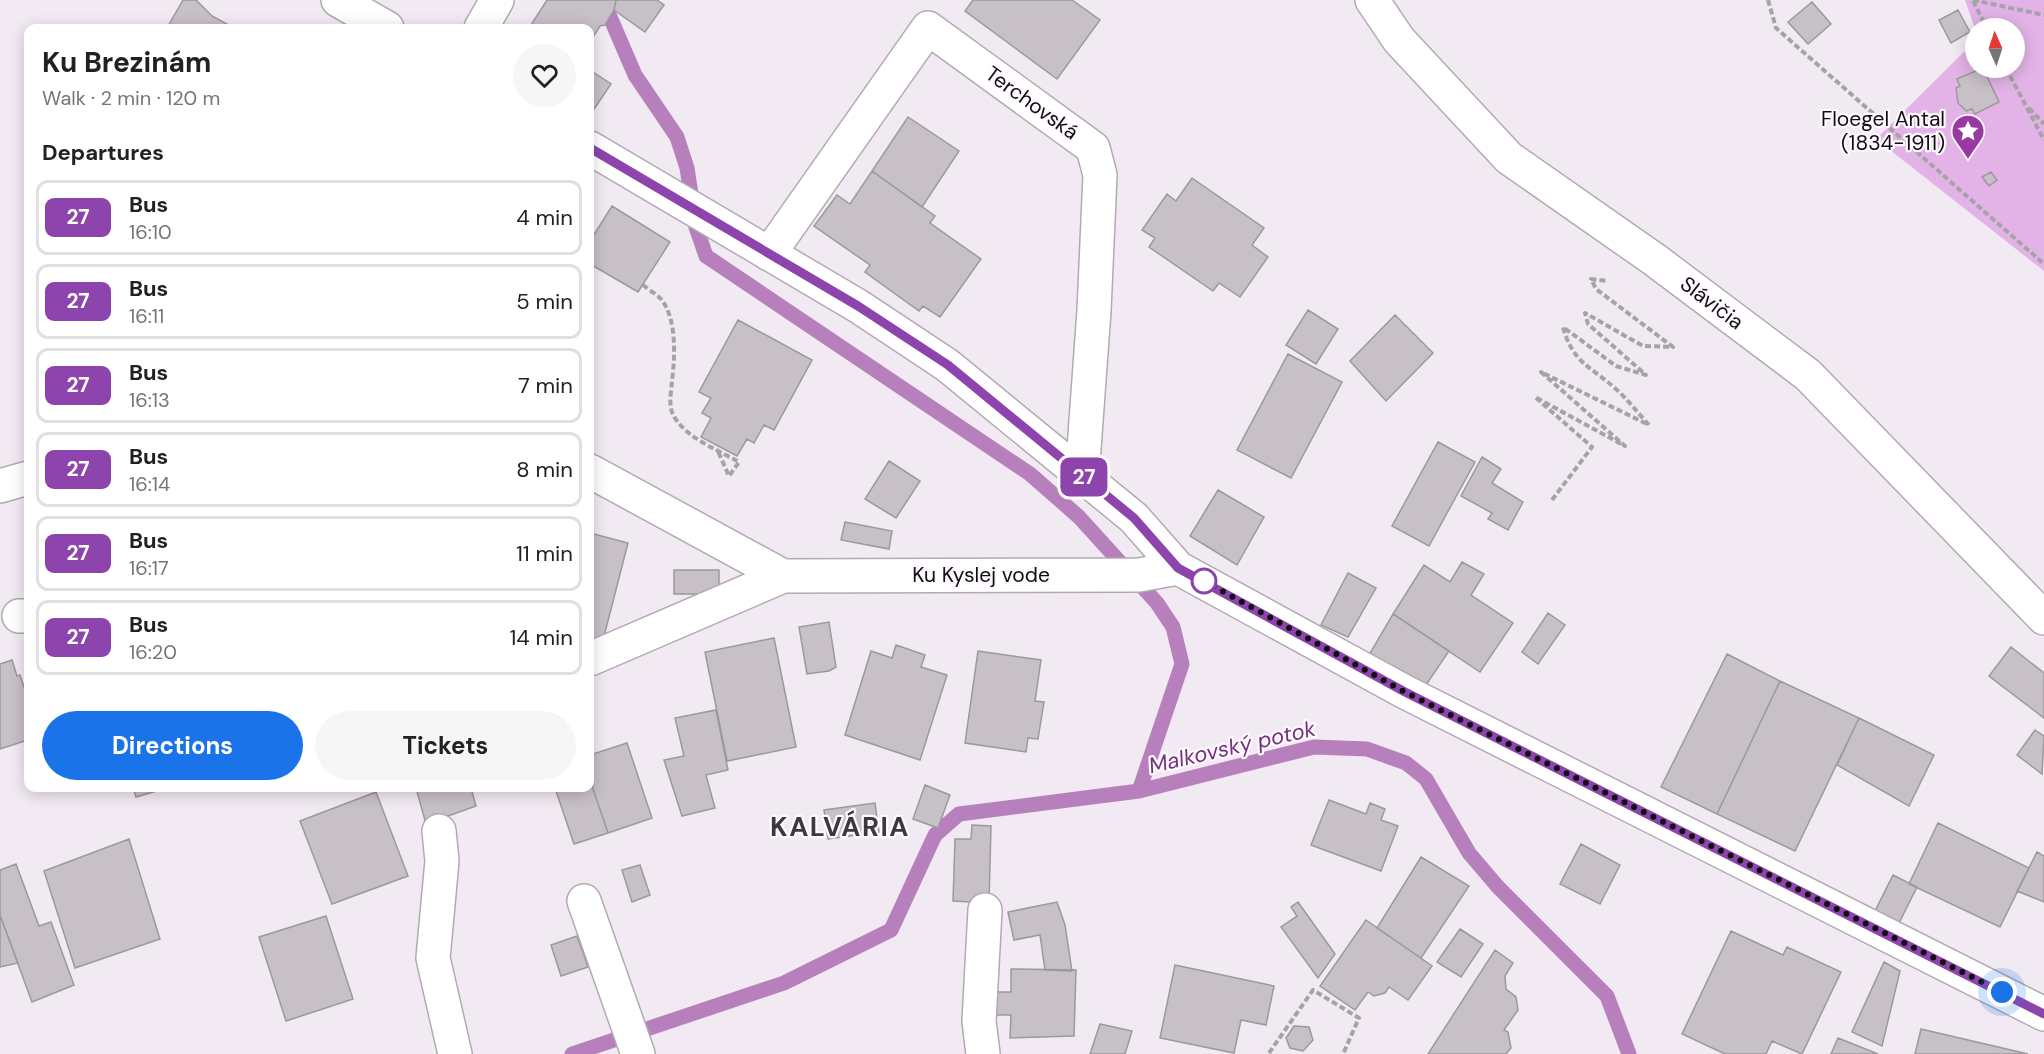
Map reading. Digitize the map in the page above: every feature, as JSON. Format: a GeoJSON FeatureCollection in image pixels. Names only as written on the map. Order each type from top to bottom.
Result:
{"type":"FeatureCollection","features":[{"type":"Feature","properties":{"kind":"street"},"geometry":{"type":"LineString","coordinates":[[338,0],[380,24]]}},
{"type":"Feature","properties":{"kind":"street"},"geometry":{"type":"LineString","coordinates":[[483,24],[497,0]]}},
{"type":"Feature","properties":{"kind":"street","name":"Slávičia"},"geometry":{"type":"LineString","coordinates":[[1372,0],[1399,40],[1509,158],[1655,260],[1808,375],[2044,618]]}},
{"type":"Feature","properties":{"kind":"street","name":"Terchovská"},"geometry":{"type":"LineString","coordinates":[[769,254],[928,28],[1093,148],[1100,175],[1094,311],[1082,476]]}},
{"type":"Feature","properties":{"kind":"street"},"geometry":{"type":"LineString","coordinates":[[594,150],[858,306],[948,365],[1134,518],[1178,568],[1405,692],[2044,1014]]}},
{"type":"Feature","properties":{"kind":"street","name":"Ku Kyslej vode"},"geometry":{"type":"LineString","coordinates":[[594,473],[783,576]]}},
{"type":"Feature","properties":{"kind":"street"},"geometry":{"type":"LineString","coordinates":[[0,486],[24,479]]}},
{"type":"Feature","properties":{"kind":"street","name":"Ku Kyslej vode"},"geometry":{"type":"LineString","coordinates":[[594,657],[783,576],[1138,575],[1178,568]]}},
{"type":"Feature","properties":{"kind":"street"},"geometry":{"type":"LineString","coordinates":[[439,831],[442,861],[433,958],[455,1054]]}},
{"type":"Feature","properties":{"kind":"street"},"geometry":{"type":"LineString","coordinates":[[584,901],[638,1054]]}},
{"type":"Feature","properties":{"kind":"street"},"geometry":{"type":"LineString","coordinates":[[983,1054],[979,1021],[985,910]]}},
{"type":"Feature","properties":{"kind":"path"},"geometry":{"type":"LineString","coordinates":[[1768,0],[1776,28],[2044,264]]}},
{"type":"Feature","properties":{"kind":"path"},"geometry":{"type":"LineString","coordinates":[[1973,0],[2044,15]]}},
{"type":"Feature","properties":{"kind":"path"},"geometry":{"type":"LineString","coordinates":[[1973,0],[1982,18]]}},
{"type":"Feature","properties":{"kind":"path"},"geometry":{"type":"LineString","coordinates":[[2011,78],[2044,140]]}},
{"type":"Feature","properties":{"kind":"path"},"geometry":{"type":"LineString","coordinates":[[2024,103],[2044,124]]}},
{"type":"Feature","properties":{"kind":"path"},"geometry":{"type":"LineString","coordinates":[[1552,500],[1592,447],[1535,398],[1625,446],[1541,372],[1649,425],[1616,389],[1580,363],[1568,345],[1563,327],[1616,366],[1646,375],[1588,324],[1585,314],[1643,346],[1673,347],[1596,289],[1592,279],[1615,282]]}},
{"type":"Feature","properties":{"kind":"path"},"geometry":{"type":"LineString","coordinates":[[643,285],[662,301],[672,326],[673,375],[669,407],[677,422],[739,462],[729,476],[717,449]]}},
{"type":"Feature","properties":{"kind":"path"},"geometry":{"type":"LineString","coordinates":[[1269,1053],[1313,990],[1359,1018],[1343,1054]]}},
{"type":"Feature","properties":{"kind":"shaded area"},"geometry":{"type":"Polygon","coordinates":[[[1965,0],[2044,0],[2044,271],[1876,139],[1965,51],[1965,78],[2025,78],[2025,18],[1971,18],[1965,0]]]}},
{"type":"Feature","properties":{"kind":"building"},"geometry":{"type":"Polygon","coordinates":[[[183,0],[196,0],[212,16],[227,24],[169,24],[183,0]]]}},
{"type":"Feature","properties":{"kind":"building"},"geometry":{"type":"Polygon","coordinates":[[[547,0],[616,0],[614,10],[605,25],[600,26],[594,36],[594,24],[532,24],[547,0]]]}},
{"type":"Feature","properties":{"kind":"building"},"geometry":{"type":"Polygon","coordinates":[[[616,0],[657,0],[664,5],[645,32],[614,10],[616,0]]]}},
{"type":"Feature","properties":{"kind":"building"},"geometry":{"type":"Polygon","coordinates":[[[973,0],[1072,0],[1100,20],[1057,79],[965,11],[973,0]]]}},
{"type":"Feature","properties":{"kind":"building"},"geometry":{"type":"Polygon","coordinates":[[[1812,2],[1831,24],[1808,44],[1788,22],[1812,2]]]}},
{"type":"Feature","properties":{"kind":"building"},"geometry":{"type":"Polygon","coordinates":[[[1958,10],[1965,23],[1965,35],[1951,43],[1939,20],[1958,10]]]}},
{"type":"Feature","properties":{"kind":"building"},"geometry":{"type":"Polygon","coordinates":[[[594,73],[611,84],[594,109],[594,73]]]}},
{"type":"Feature","properties":{"kind":"building"},"geometry":{"type":"Polygon","coordinates":[[[1965,76],[1965,78],[1988,78],[1999,102],[1975,114],[1972,109],[1966,111],[1958,103],[1956,88],[1960,86],[1957,79],[1965,76]]]}},
{"type":"Feature","properties":{"kind":"building"},"geometry":{"type":"Polygon","coordinates":[[[908,117],[959,151],[922,207],[872,171],[908,117]]]}},
{"type":"Feature","properties":{"kind":"building"},"geometry":{"type":"Polygon","coordinates":[[[872,171],[935,216],[930,223],[981,259],[940,317],[923,306],[919,311],[865,272],[870,265],[814,226],[837,195],[850,204],[872,171]]]}},
{"type":"Feature","properties":{"kind":"building"},"geometry":{"type":"Polygon","coordinates":[[[1991,172],[1997,180],[1989,186],[1982,177],[1991,172]]]}},
{"type":"Feature","properties":{"kind":"building"},"geometry":{"type":"Polygon","coordinates":[[[1192,178],[1264,228],[1252,245],[1268,257],[1240,297],[1219,283],[1213,291],[1149,247],[1155,238],[1142,230],[1167,194],[1176,201],[1192,178]]]}},
{"type":"Feature","properties":{"kind":"building"},"geometry":{"type":"Polygon","coordinates":[[[612,206],[670,242],[638,292],[594,266],[594,235],[612,206]]]}},
{"type":"Feature","properties":{"kind":"building"},"geometry":{"type":"Polygon","coordinates":[[[1308,310],[1338,329],[1316,364],[1286,345],[1308,310]]]}},
{"type":"Feature","properties":{"kind":"building"},"geometry":{"type":"Polygon","coordinates":[[[1395,315],[1433,353],[1386,401],[1350,361],[1395,315]]]}},
{"type":"Feature","properties":{"kind":"building"},"geometry":{"type":"Polygon","coordinates":[[[738,320],[812,360],[774,430],[764,425],[754,443],[747,439],[737,456],[701,437],[711,418],[702,413],[711,398],[699,392],[738,320]]]}},
{"type":"Feature","properties":{"kind":"building"},"geometry":{"type":"Polygon","coordinates":[[[1288,354],[1342,382],[1291,478],[1237,450],[1288,354]]]}},
{"type":"Feature","properties":{"kind":"building"},"geometry":{"type":"Polygon","coordinates":[[[1438,442],[1475,462],[1429,546],[1392,526],[1438,442]]]}},
{"type":"Feature","properties":{"kind":"building"},"geometry":{"type":"Polygon","coordinates":[[[1482,457],[1501,469],[1492,483],[1523,502],[1508,530],[1488,519],[1492,513],[1461,496],[1482,457]]]}},
{"type":"Feature","properties":{"kind":"building"},"geometry":{"type":"Polygon","coordinates":[[[889,461],[920,481],[896,518],[865,499],[889,461]]]}},
{"type":"Feature","properties":{"kind":"building"},"geometry":{"type":"Polygon","coordinates":[[[1218,490],[1264,517],[1237,565],[1190,536],[1218,490]]]}},
{"type":"Feature","properties":{"kind":"building"},"geometry":{"type":"Polygon","coordinates":[[[845,522],[892,531],[889,549],[841,540],[845,522]]]}},
{"type":"Feature","properties":{"kind":"building"},"geometry":{"type":"Polygon","coordinates":[[[594,534],[628,543],[601,648],[594,646],[594,534]]]}},
{"type":"Feature","properties":{"kind":"building"},"geometry":{"type":"Polygon","coordinates":[[[1462,562],[1484,574],[1471,595],[1513,623],[1480,672],[1393,614],[1424,565],[1450,582],[1462,562]]]}},
{"type":"Feature","properties":{"kind":"building"},"geometry":{"type":"Polygon","coordinates":[[[674,570],[719,570],[719,594],[674,594],[674,570]]]}},
{"type":"Feature","properties":{"kind":"building"},"geometry":{"type":"Polygon","coordinates":[[[1348,573],[1376,588],[1348,637],[1321,625],[1348,573]]]}},
{"type":"Feature","properties":{"kind":"building"},"geometry":{"type":"Polygon","coordinates":[[[1548,613],[1565,625],[1538,664],[1522,652],[1548,613]]]}},
{"type":"Feature","properties":{"kind":"building"},"geometry":{"type":"Polygon","coordinates":[[[1393,614],[1449,651],[1426,685],[1369,655],[1393,614]]]}},
{"type":"Feature","properties":{"kind":"building"},"geometry":{"type":"Polygon","coordinates":[[[829,622],[836,667],[829,671],[807,674],[799,627],[829,622]]]}},
{"type":"Feature","properties":{"kind":"building"},"geometry":{"type":"Polygon","coordinates":[[[774,638],[796,747],[727,761],[705,652],[774,638]]]}},
{"type":"Feature","properties":{"kind":"building"},"geometry":{"type":"Polygon","coordinates":[[[896,645],[925,655],[921,667],[947,675],[920,760],[845,735],[871,651],[892,658],[896,645]]]}},
{"type":"Feature","properties":{"kind":"building"},"geometry":{"type":"Polygon","coordinates":[[[2011,647],[2044,673],[2044,718],[1989,676],[2011,647]]]}},
{"type":"Feature","properties":{"kind":"building"},"geometry":{"type":"Polygon","coordinates":[[[978,651],[1041,660],[1035,701],[1044,702],[1038,739],[1028,738],[1026,752],[965,743],[978,651]]]}},
{"type":"Feature","properties":{"kind":"building"},"geometry":{"type":"Polygon","coordinates":[[[1727,654],[1780,681],[1717,814],[1661,787],[1727,654]]]}},
{"type":"Feature","properties":{"kind":"building"},"geometry":{"type":"Polygon","coordinates":[[[12,660],[17,676],[20,675],[24,687],[24,741],[0,749],[0,664],[12,660]]]}},
{"type":"Feature","properties":{"kind":"building"},"geometry":{"type":"Polygon","coordinates":[[[1780,681],[1859,718],[1795,851],[1717,814],[1780,681]]]}},
{"type":"Feature","properties":{"kind":"building"},"geometry":{"type":"Polygon","coordinates":[[[716,710],[728,770],[706,775],[715,808],[682,816],[664,760],[684,756],[675,718],[716,710]]]}},
{"type":"Feature","properties":{"kind":"building"},"geometry":{"type":"Polygon","coordinates":[[[1859,718],[1934,755],[1909,806],[1837,765],[1859,718]]]}},
{"type":"Feature","properties":{"kind":"building"},"geometry":{"type":"Polygon","coordinates":[[[2035,730],[2044,736],[2042,774],[2017,755],[2035,730]]]}},
{"type":"Feature","properties":{"kind":"building"},"geometry":{"type":"Polygon","coordinates":[[[627,743],[652,818],[608,833],[594,792],[594,754],[627,743]]]}},
{"type":"Feature","properties":{"kind":"building"},"geometry":{"type":"Polygon","coordinates":[[[925,785],[950,795],[938,828],[913,819],[925,785]]]}},
{"type":"Feature","properties":{"kind":"building"},"geometry":{"type":"Polygon","coordinates":[[[134,792],[153,792],[136,797],[134,792]]]}},
{"type":"Feature","properties":{"kind":"building"},"geometry":{"type":"Polygon","coordinates":[[[376,792],[408,876],[332,904],[300,821],[376,792]]]}},
{"type":"Feature","properties":{"kind":"building"},"geometry":{"type":"Polygon","coordinates":[[[417,792],[472,792],[476,806],[426,824],[417,792]]]}},
{"type":"Feature","properties":{"kind":"building"},"geometry":{"type":"Polygon","coordinates":[[[556,792],[594,792],[608,833],[574,844],[556,792]]]}},
{"type":"Feature","properties":{"kind":"building"},"geometry":{"type":"Polygon","coordinates":[[[1329,800],[1366,814],[1370,803],[1385,809],[1381,820],[1398,826],[1381,871],[1311,845],[1329,800]]]}},
{"type":"Feature","properties":{"kind":"building"},"geometry":{"type":"Polygon","coordinates":[[[875,803],[879,832],[828,839],[824,810],[875,803]]]}},
{"type":"Feature","properties":{"kind":"building"},"geometry":{"type":"Polygon","coordinates":[[[1938,823],[2029,868],[2000,927],[1909,884],[1938,823]]]}},
{"type":"Feature","properties":{"kind":"building"},"geometry":{"type":"Polygon","coordinates":[[[972,825],[991,826],[989,903],[953,901],[955,839],[971,839],[972,825]]]}},
{"type":"Feature","properties":{"kind":"building"},"geometry":{"type":"Polygon","coordinates":[[[129,839],[160,939],[75,968],[44,871],[129,839]]]}},
{"type":"Feature","properties":{"kind":"building"},"geometry":{"type":"Polygon","coordinates":[[[1581,844],[1620,865],[1600,904],[1560,884],[1581,844]]]}},
{"type":"Feature","properties":{"kind":"building"},"geometry":{"type":"Polygon","coordinates":[[[2037,852],[2044,856],[2044,902],[2017,891],[2037,852]]]}},
{"type":"Feature","properties":{"kind":"building"},"geometry":{"type":"Polygon","coordinates":[[[1421,857],[1469,886],[1421,958],[1377,928],[1421,857]]]}},
{"type":"Feature","properties":{"kind":"building"},"geometry":{"type":"Polygon","coordinates":[[[16,864],[39,926],[51,922],[74,985],[32,1002],[0,915],[0,870],[16,864]]]}},
{"type":"Feature","properties":{"kind":"building"},"geometry":{"type":"Polygon","coordinates":[[[640,865],[650,895],[632,902],[622,870],[640,865]]]}},
{"type":"Feature","properties":{"kind":"building"},"geometry":{"type":"Polygon","coordinates":[[[1893,875],[1917,887],[1897,927],[1873,915],[1893,875]]]}},
{"type":"Feature","properties":{"kind":"building"},"geometry":{"type":"Polygon","coordinates":[[[1057,902],[1065,925],[1072,971],[1045,970],[1040,935],[1014,940],[1008,912],[1057,902]]]}},
{"type":"Feature","properties":{"kind":"building"},"geometry":{"type":"Polygon","coordinates":[[[1298,902],[1335,954],[1318,978],[1281,927],[1297,916],[1291,907],[1298,902]]]}},
{"type":"Feature","properties":{"kind":"building"},"geometry":{"type":"Polygon","coordinates":[[[0,915],[18,963],[0,967],[0,915]]]}},
{"type":"Feature","properties":{"kind":"building"},"geometry":{"type":"Polygon","coordinates":[[[326,916],[353,999],[286,1021],[259,937],[326,916]]]}},
{"type":"Feature","properties":{"kind":"building"},"geometry":{"type":"Polygon","coordinates":[[[1366,920],[1432,966],[1408,1000],[1389,987],[1385,993],[1374,996],[1368,992],[1355,1010],[1320,986],[1366,920]]]}},
{"type":"Feature","properties":{"kind":"building"},"geometry":{"type":"Polygon","coordinates":[[[1460,929],[1483,944],[1461,977],[1437,962],[1460,929]]]}},
{"type":"Feature","properties":{"kind":"building"},"geometry":{"type":"Polygon","coordinates":[[[1731,931],[1783,955],[1787,947],[1841,972],[1802,1054],[1772,1041],[1766,1054],[1725,1054],[1682,1034],[1731,931]]]}},
{"type":"Feature","properties":{"kind":"building"},"geometry":{"type":"Polygon","coordinates":[[[577,936],[588,967],[561,976],[551,945],[577,936]]]}},
{"type":"Feature","properties":{"kind":"building"},"geometry":{"type":"Polygon","coordinates":[[[1495,950],[1513,963],[1505,976],[1506,989],[1516,997],[1518,1010],[1504,1030],[1508,1032],[1511,1048],[1506,1054],[1428,1054],[1495,950]]]}},
{"type":"Feature","properties":{"kind":"building"},"geometry":{"type":"Polygon","coordinates":[[[1884,962],[1900,971],[1882,1046],[1852,1032],[1884,962]]]}},
{"type":"Feature","properties":{"kind":"building"},"geometry":{"type":"Polygon","coordinates":[[[1175,965],[1274,986],[1266,1025],[1241,1020],[1234,1053],[1160,1038],[1175,965]]]}},
{"type":"Feature","properties":{"kind":"building"},"geometry":{"type":"Polygon","coordinates":[[[1011,969],[1076,970],[1074,1036],[1010,1038],[1011,1015],[996,1015],[996,992],[1011,992],[1011,969]]]}},
{"type":"Feature","properties":{"kind":"building"},"geometry":{"type":"Polygon","coordinates":[[[1100,1024],[1132,1031],[1125,1054],[1090,1054],[1100,1024]]]}},
{"type":"Feature","properties":{"kind":"building"},"geometry":{"type":"Polygon","coordinates":[[[1294,1026],[1309,1027],[1313,1040],[1303,1051],[1290,1048],[1286,1038],[1294,1026]]]}},
{"type":"Feature","properties":{"kind":"building"},"geometry":{"type":"Polygon","coordinates":[[[1921,1029],[2028,1054],[1915,1054],[1921,1029]]]}},
{"type":"Feature","properties":{"kind":"building"},"geometry":{"type":"Polygon","coordinates":[[[1838,1038],[1878,1054],[1831,1054],[1838,1038]]]}},
{"type":"Feature","properties":{"kind":"waterway","name":"Malkovský potok"},"geometry":{"type":"LineString","coordinates":[[594,0],[607,10],[635,75],[677,137],[687,168],[696,227],[706,256],[1030,474],[1079,517],[1157,603],[1173,627],[1182,664],[1139,791]]}},
{"type":"Feature","properties":{"kind":"waterway"},"geometry":{"type":"LineString","coordinates":[[572,1054],[784,983],[891,930],[935,835],[959,814],[1139,791],[1314,747],[1367,749],[1406,763],[1426,779],[1469,853],[1498,887],[1607,996],[1629,1054]]}},
{"type":"Feature","properties":{"kind":"bus line","name":"27"},"geometry":{"type":"LineString","coordinates":[[594,150],[858,306],[948,365],[1134,518],[1178,568],[1405,692],[2044,1014]]}},
{"type":"Feature","properties":{"kind":"place","name":"Floegel Antal (1834-1911)"},"geometry":{"type":"Point","coordinates":[1968,160]}},
{"type":"Feature","properties":{"kind":"district","name":"KALVÁRIA"},"geometry":{"type":"Point","coordinates":[840,826]}},
{"type":"Feature","properties":{"kind":"route"},"geometry":{"type":"LineString","coordinates":[[1204,581],[1405,692],[2002,992]]}}]}
